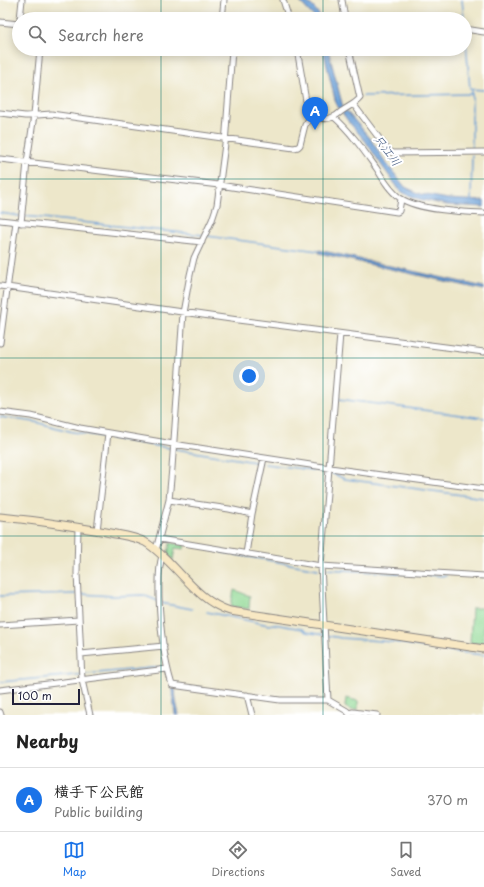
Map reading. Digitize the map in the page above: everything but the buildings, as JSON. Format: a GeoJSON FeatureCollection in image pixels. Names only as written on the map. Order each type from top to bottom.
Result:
{"type":"FeatureCollection","features":[{"type":"Feature","properties":{"kind":"street"},"geometry":{"type":"LineString","coordinates":[[21,12],[22,0]]}},
{"type":"Feature","properties":{"kind":"street"},"geometry":{"type":"LineString","coordinates":[[223,12],[224,0]]}},
{"type":"Feature","properties":{"kind":"street"},"geometry":{"type":"LineString","coordinates":[[284,0],[287,12]]}},
{"type":"Feature","properties":{"kind":"street"},"geometry":{"type":"LineString","coordinates":[[342,0],[344,12]]}},
{"type":"Feature","properties":{"kind":"street"},"geometry":{"type":"LineString","coordinates":[[0,22],[12,23]]}},
{"type":"Feature","properties":{"kind":"street"},"geometry":{"type":"LineString","coordinates":[[472,30],[484,32]]}},
{"type":"Feature","properties":{"kind":"street"},"geometry":{"type":"LineString","coordinates":[[0,343],[7,287],[22,212],[39,56]]}},
{"type":"Feature","properties":{"kind":"street"},"geometry":{"type":"LineString","coordinates":[[156,550],[169,500],[183,313],[194,258],[212,220],[217,205],[225,139],[232,56]]}},
{"type":"Feature","properties":{"kind":"street"},"geometry":{"type":"LineString","coordinates":[[298,56],[306,101],[313,114],[326,119],[334,117],[352,106],[360,98],[351,56]]}},
{"type":"Feature","properties":{"kind":"street"},"geometry":{"type":"LineString","coordinates":[[352,106],[388,150],[393,153],[484,152]]}},
{"type":"Feature","properties":{"kind":"street"},"geometry":{"type":"LineString","coordinates":[[0,113],[34,115],[51,114],[296,148],[300,145],[305,125],[313,114]]}},
{"type":"Feature","properties":{"kind":"street"},"geometry":{"type":"LineString","coordinates":[[334,117],[358,142],[390,188],[401,199],[423,206],[448,211],[484,212]]}},
{"type":"Feature","properties":{"kind":"street"},"geometry":{"type":"LineString","coordinates":[[0,159],[219,184],[397,212],[401,199]]}},
{"type":"Feature","properties":{"kind":"street"},"geometry":{"type":"LineString","coordinates":[[0,220],[202,241]]}},
{"type":"Feature","properties":{"kind":"street"},"geometry":{"type":"LineString","coordinates":[[0,286],[183,313],[484,352]]}},
{"type":"Feature","properties":{"kind":"street"},"geometry":{"type":"LineString","coordinates":[[328,700],[321,566],[340,334]]}},
{"type":"Feature","properties":{"kind":"street"},"geometry":{"type":"LineString","coordinates":[[0,412],[32,416],[108,433],[263,461],[329,471],[484,489]]}},
{"type":"Feature","properties":{"kind":"street"},"geometry":{"type":"LineString","coordinates":[[98,530],[108,433]]}},
{"type":"Feature","properties":{"kind":"street"},"geometry":{"type":"LineString","coordinates":[[246,554],[252,514],[263,461]]}},
{"type":"Feature","properties":{"kind":"street"},"geometry":{"type":"LineString","coordinates":[[169,500],[252,514]]}},
{"type":"Feature","properties":{"kind":"street"},"geometry":{"type":"LineString","coordinates":[[0,517],[98,530],[129,536],[143,541],[156,550],[202,596],[221,608],[239,613],[484,649]]}},
{"type":"Feature","properties":{"kind":"street"},"geometry":{"type":"LineString","coordinates":[[78,528],[77,573],[82,676],[90,715]]}},
{"type":"Feature","properties":{"kind":"street"},"geometry":{"type":"LineString","coordinates":[[160,539],[321,566],[484,576],[484,572]]}},
{"type":"Feature","properties":{"kind":"street"},"geometry":{"type":"LineString","coordinates":[[162,556],[159,578],[160,618],[167,669],[172,685],[280,700],[328,700],[349,714],[353,712],[376,715]]}},
{"type":"Feature","properties":{"kind":"street"},"geometry":{"type":"LineString","coordinates":[[0,625],[79,620]]}},
{"type":"Feature","properties":{"kind":"street"},"geometry":{"type":"LineString","coordinates":[[81,654],[164,646]]}},
{"type":"Feature","properties":{"kind":"street"},"geometry":{"type":"LineString","coordinates":[[0,690],[82,676],[167,669]]}},
{"type":"Feature","properties":{"kind":"street"},"geometry":{"type":"LineString","coordinates":[[247,695],[252,715]]}},
{"type":"Feature","properties":{"kind":"green space"},"geometry":{"type":"Polygon","coordinates":[[[170,543],[185,545],[184,549],[175,548],[173,560],[168,554],[170,543]]]}},
{"type":"Feature","properties":{"kind":"green space"},"geometry":{"type":"Polygon","coordinates":[[[234,590],[250,596],[249,609],[231,606],[234,590]]]}},
{"type":"Feature","properties":{"kind":"green space"},"geometry":{"type":"Polygon","coordinates":[[[472,608],[484,608],[484,644],[470,643],[472,608]]]}},
{"type":"Feature","properties":{"kind":"green space"},"geometry":{"type":"Polygon","coordinates":[[[346,698],[358,701],[358,710],[350,710],[345,707],[346,698]]]}},
{"type":"Feature","properties":{"kind":"water"},"geometry":{"type":"Polygon","coordinates":[[[298,0],[306,2],[317,12],[309,12],[298,0]]]}},
{"type":"Feature","properties":{"kind":"water"},"geometry":{"type":"Polygon","coordinates":[[[325,56],[330,56],[343,107],[370,138],[386,163],[405,187],[421,194],[448,199],[484,201],[484,207],[447,205],[419,199],[401,192],[366,142],[336,104],[325,56]]]}},
{"type":"Feature","properties":{"kind":"water"},"geometry":{"type":"Polygon","coordinates":[[[319,250],[484,287],[484,290],[319,253],[319,250]]]}},
{"type":"Feature","properties":{"kind":"water"},"geometry":{"type":"Polygon","coordinates":[[[172,688],[175,689],[179,715],[175,715],[172,688]]]}},
{"type":"Feature","properties":{"kind":"waterway"},"geometry":{"type":"LineString","coordinates":[[462,0],[463,12]]}},
{"type":"Feature","properties":{"kind":"waterway"},"geometry":{"type":"LineString","coordinates":[[467,56],[470,89],[484,90]]}},
{"type":"Feature","properties":{"kind":"waterway"},"geometry":{"type":"LineString","coordinates":[[472,90],[472,149]]}},
{"type":"Feature","properties":{"kind":"waterway"},"geometry":{"type":"LineString","coordinates":[[363,96],[471,94]]}},
{"type":"Feature","properties":{"kind":"waterway"},"geometry":{"type":"LineString","coordinates":[[471,201],[472,155]]}},
{"type":"Feature","properties":{"kind":"waterway"},"geometry":{"type":"LineString","coordinates":[[0,213],[20,216]]}},
{"type":"Feature","properties":{"kind":"waterway"},"geometry":{"type":"LineString","coordinates":[[24,216],[203,235]]}},
{"type":"Feature","properties":{"kind":"waterway"},"geometry":{"type":"LineString","coordinates":[[207,236],[318,251]]}},
{"type":"Feature","properties":{"kind":"waterway"},"geometry":{"type":"LineString","coordinates":[[339,399],[484,418]]}},
{"type":"Feature","properties":{"kind":"waterway"},"geometry":{"type":"LineString","coordinates":[[0,417],[35,422],[73,432],[106,437]]}},
{"type":"Feature","properties":{"kind":"waterway"},"geometry":{"type":"LineString","coordinates":[[109,438],[261,463]]}},
{"type":"Feature","properties":{"kind":"waterway"},"geometry":{"type":"LineString","coordinates":[[265,464],[327,472]]}},
{"type":"Feature","properties":{"kind":"waterway"},"geometry":{"type":"LineString","coordinates":[[331,473],[345,479],[484,498]]}},
{"type":"Feature","properties":{"kind":"waterway"},"geometry":{"type":"LineString","coordinates":[[221,552],[318,569]]}},
{"type":"Feature","properties":{"kind":"waterway"},"geometry":{"type":"LineString","coordinates":[[325,569],[446,576]]}},
{"type":"Feature","properties":{"kind":"waterway"},"geometry":{"type":"LineString","coordinates":[[0,596],[76,594]]}},
{"type":"Feature","properties":{"kind":"waterway"},"geometry":{"type":"LineString","coordinates":[[81,594],[113,596],[143,595],[158,601]]}},
{"type":"Feature","properties":{"kind":"waterway"},"geometry":{"type":"LineString","coordinates":[[161,603],[192,609]]}},
{"type":"Feature","properties":{"kind":"waterway"},"geometry":{"type":"LineString","coordinates":[[207,612],[269,625],[274,624],[302,629],[306,632],[341,638],[393,642],[484,655]]}},
{"type":"Feature","properties":{"kind":"waterway"},"geometry":{"type":"LineString","coordinates":[[0,682],[162,667]]}},
{"type":"Feature","properties":{"kind":"place","name":"横手下公民館"},"geometry":{"type":"Point","coordinates":[315,130]}},
{"type":"Feature","properties":{"kind":"water label","name":"只江川"},"geometry":{"type":"Point","coordinates":[388,150]}}]}
